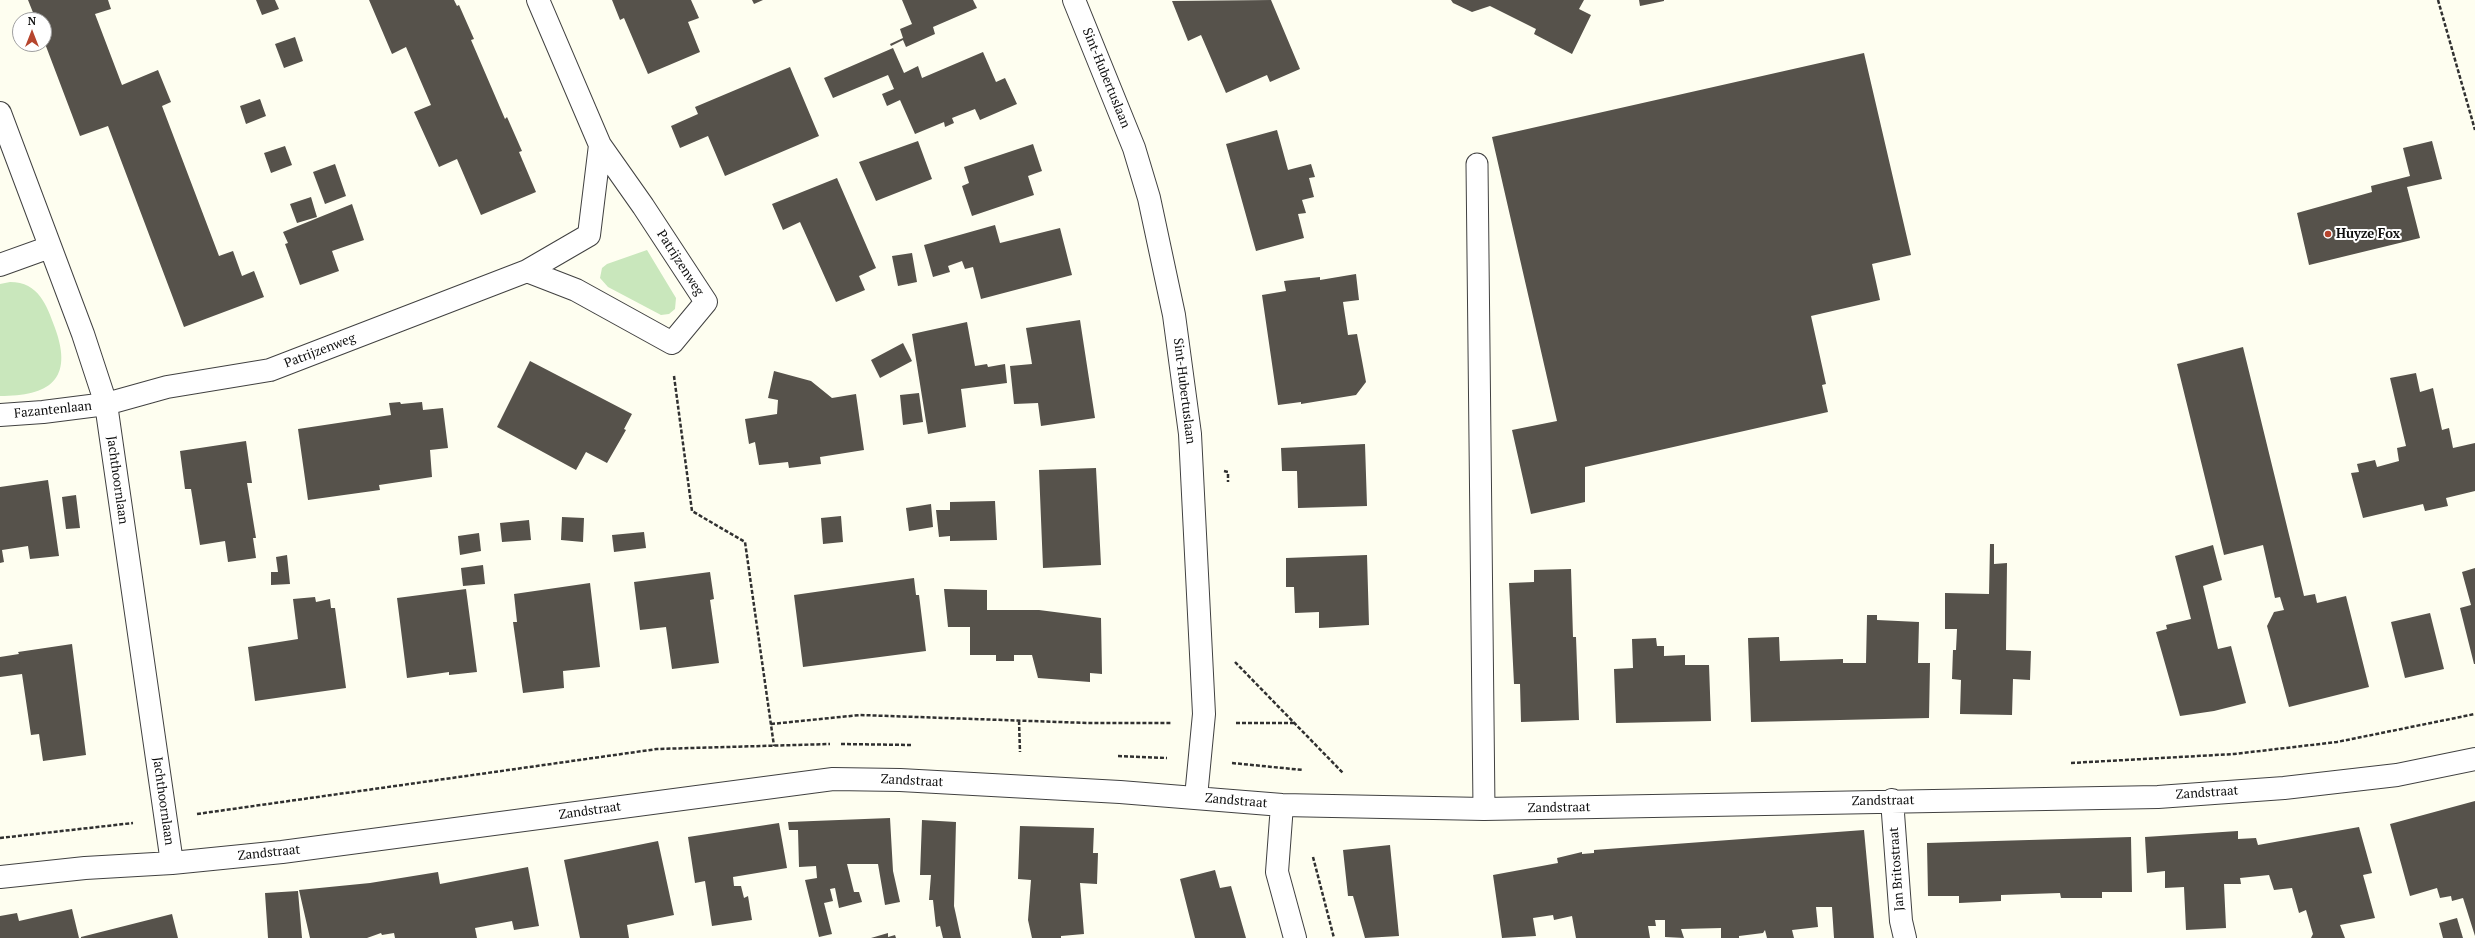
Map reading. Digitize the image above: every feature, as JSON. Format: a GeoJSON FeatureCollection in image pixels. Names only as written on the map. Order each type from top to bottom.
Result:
{"type":"FeatureCollection","features":[{"type":"Feature","properties":{"kind":"street","name":"Patrijzenweg"},"geometry":{"type":"LineString","coordinates":[[538,0],[600,145],[643,206],[706,302],[672,343]]}},
{"type":"Feature","properties":{"kind":"street","name":"Sint-Hubertuslaan"},"geometry":{"type":"LineString","coordinates":[[1074,0],[1134,148],[1148,198],[1174,315],[1192,459],[1203,723],[1196,797]]}},
{"type":"Feature","properties":{"kind":"street","name":"Jachthoornlaan"},"geometry":{"type":"LineString","coordinates":[[0,113],[83,334],[106,404],[172,863]]}},
{"type":"Feature","properties":{"kind":"street","name":"Patrijzenweg"},"geometry":{"type":"LineString","coordinates":[[106,404],[167,387],[270,370],[527,271],[589,235],[600,145]]}},
{"type":"Feature","properties":{"kind":"street"},"geometry":{"type":"LineString","coordinates":[[0,265],[50,247]]}},
{"type":"Feature","properties":{"kind":"street"},"geometry":{"type":"LineString","coordinates":[[527,271],[576,290],[672,343]]}},
{"type":"Feature","properties":{"kind":"street","name":"Fazantenlaan"},"geometry":{"type":"LineString","coordinates":[[0,415],[43,412],[106,404]]}},
{"type":"Feature","properties":{"kind":"street","name":"Zandstraat"},"geometry":{"type":"LineString","coordinates":[[0,877],[85,868],[172,863],[282,852],[833,779],[900,780],[1196,797],[1282,805],[1484,809],[1892,800],[1991,801],[2142,797],[2284,788],[2397,775],[2475,759]]}},
{"type":"Feature","properties":{"kind":"street","name":"Jan Britostraat"},"geometry":{"type":"LineString","coordinates":[[1892,800],[1900,921],[1905,938]]}},
{"type":"Feature","properties":{"kind":"street"},"geometry":{"type":"LineString","coordinates":[[1282,805],[1277,872],[1295,938]]}},
{"type":"Feature","properties":{"kind":"lane"},"geometry":{"type":"LineString","coordinates":[[1477,164],[1484,809]]}},
{"type":"Feature","properties":{"kind":"path"},"geometry":{"type":"LineString","coordinates":[[2438,0],[2475,130]]}},
{"type":"Feature","properties":{"kind":"path"},"geometry":{"type":"LineString","coordinates":[[672,343],[674,380],[692,511],[745,542],[774,746]]}},
{"type":"Feature","properties":{"kind":"path"},"geometry":{"type":"LineString","coordinates":[[1192,459],[1228,472],[1228,488]]}},
{"type":"Feature","properties":{"kind":"path"},"geometry":{"type":"LineString","coordinates":[[1234,660],[1343,773]]}},
{"type":"Feature","properties":{"kind":"path"},"geometry":{"type":"LineString","coordinates":[[771,724],[860,715],[1019,721],[1295,723]]}},
{"type":"Feature","properties":{"kind":"path"},"geometry":{"type":"LineString","coordinates":[[1019,721],[1020,752]]}},
{"type":"Feature","properties":{"kind":"path"},"geometry":{"type":"LineString","coordinates":[[1312,805],[1311,851],[1334,938]]}},
{"type":"Feature","properties":{"kind":"green space"},"geometry":{"type":"Polygon","coordinates":[[[647,250],[676,298],[675,309],[669,314],[661,315],[608,287],[600,278],[602,268],[607,264],[647,250]]]}},
{"type":"Feature","properties":{"kind":"green space"},"geometry":{"type":"Polygon","coordinates":[[[10,282],[28,286],[35,291],[45,304],[55,328],[60,346],[61,361],[59,372],[53,382],[44,388],[32,393],[0,396],[0,284],[10,282]]]}},
{"type":"Feature","properties":{"kind":"building"},"geometry":{"type":"Polygon","coordinates":[[[28,0],[108,0],[111,9],[95,14],[122,85],[158,70],[171,102],[162,106],[219,256],[233,251],[242,276],[254,271],[264,297],[184,327],[108,126],[80,136],[48,52],[52,52],[52,12],[33,12],[28,0]]]}},
{"type":"Feature","properties":{"kind":"building"},"geometry":{"type":"Polygon","coordinates":[[[256,0],[275,0],[279,9],[262,15],[256,0]]]}},
{"type":"Feature","properties":{"kind":"building"},"geometry":{"type":"Polygon","coordinates":[[[369,0],[454,0],[457,6],[459,5],[474,39],[471,40],[505,119],[507,117],[522,151],[519,152],[536,192],[481,215],[457,159],[439,167],[414,112],[431,105],[406,47],[392,54],[369,0]]]}},
{"type":"Feature","properties":{"kind":"building"},"geometry":{"type":"Polygon","coordinates":[[[612,0],[691,0],[699,18],[688,22],[700,52],[648,74],[624,18],[620,20],[612,0]]]}},
{"type":"Feature","properties":{"kind":"building"},"geometry":{"type":"Polygon","coordinates":[[[752,0],[763,0],[754,4],[752,0]]]}},
{"type":"Feature","properties":{"kind":"building"},"geometry":{"type":"Polygon","coordinates":[[[902,0],[973,0],[977,8],[933,27],[935,34],[906,47],[903,40],[891,46],[890,44],[903,38],[900,29],[912,24],[902,0]]]}},
{"type":"Feature","properties":{"kind":"building"},"geometry":{"type":"Polygon","coordinates":[[[1271,0],[1300,69],[1270,82],[1267,75],[1226,93],[1201,35],[1188,41],[1172,1],[1271,0]]]}},
{"type":"Feature","properties":{"kind":"building"},"geometry":{"type":"Polygon","coordinates":[[[1451,0],[1584,0],[1579,9],[1591,15],[1572,54],[1534,34],[1536,29],[1490,6],[1472,12],[1453,3],[1451,0]]]}},
{"type":"Feature","properties":{"kind":"building"},"geometry":{"type":"Polygon","coordinates":[[[1639,0],[1664,0],[1664,1],[1640,6],[1639,0]]]}},
{"type":"Feature","properties":{"kind":"building"},"geometry":{"type":"Polygon","coordinates":[[[295,37],[303,61],[284,68],[275,44],[295,37]]]}},
{"type":"Feature","properties":{"kind":"building"},"geometry":{"type":"Polygon","coordinates":[[[893,48],[904,73],[918,66],[922,78],[983,52],[996,82],[1005,78],[1017,104],[980,120],[975,109],[952,118],[954,123],[945,127],[944,122],[915,134],[900,100],[887,106],[882,94],[894,89],[888,75],[833,98],[824,78],[893,48]]]}},
{"type":"Feature","properties":{"kind":"building"},"geometry":{"type":"Polygon","coordinates":[[[1864,53],[1911,255],[1872,264],[1880,300],[1811,316],[1826,384],[1822,385],[1828,412],[1585,467],[1585,502],[1531,514],[1512,430],[1557,421],[1492,137],[1864,53]]]}},
{"type":"Feature","properties":{"kind":"building"},"geometry":{"type":"Polygon","coordinates":[[[790,67],[819,136],[725,176],[708,136],[680,148],[671,126],[698,114],[695,107],[790,67]]]}},
{"type":"Feature","properties":{"kind":"building"},"geometry":{"type":"Polygon","coordinates":[[[260,99],[266,116],[246,124],[240,106],[260,99]]]}},
{"type":"Feature","properties":{"kind":"building"},"geometry":{"type":"Polygon","coordinates":[[[1277,130],[1288,170],[1311,164],[1315,177],[1309,178],[1314,197],[1302,200],[1306,213],[1298,214],[1304,238],[1256,251],[1226,144],[1277,130]]]}},
{"type":"Feature","properties":{"kind":"building"},"geometry":{"type":"Polygon","coordinates":[[[918,141],[932,179],[876,201],[859,162],[918,141]]]}},
{"type":"Feature","properties":{"kind":"building"},"geometry":{"type":"Polygon","coordinates":[[[2432,141],[2442,179],[2407,187],[2420,238],[2309,265],[2297,213],[2372,192],[2371,186],[2410,176],[2403,148],[2432,141]]]}},
{"type":"Feature","properties":{"kind":"building"},"geometry":{"type":"Polygon","coordinates":[[[1033,144],[1042,171],[1028,176],[1034,195],[972,216],[962,186],[969,183],[964,167],[1033,144]]]}},
{"type":"Feature","properties":{"kind":"building"},"geometry":{"type":"Polygon","coordinates":[[[285,146],[292,165],[271,173],[264,153],[285,146]]]}},
{"type":"Feature","properties":{"kind":"building"},"geometry":{"type":"Polygon","coordinates":[[[335,164],[346,196],[325,204],[313,172],[335,164]]]}},
{"type":"Feature","properties":{"kind":"building"},"geometry":{"type":"Polygon","coordinates":[[[837,178],[876,268],[859,276],[865,290],[836,302],[800,222],[783,230],[772,204],[837,178]]]}},
{"type":"Feature","properties":{"kind":"building"},"geometry":{"type":"Polygon","coordinates":[[[311,197],[317,217],[297,223],[290,204],[311,197]]]}},
{"type":"Feature","properties":{"kind":"building"},"geometry":{"type":"Polygon","coordinates":[[[352,204],[364,240],[332,251],[339,271],[300,285],[285,244],[288,243],[283,232],[352,204]]]}},
{"type":"Feature","properties":{"kind":"building"},"geometry":{"type":"Polygon","coordinates":[[[995,225],[1000,243],[1060,228],[1072,275],[981,299],[973,267],[965,269],[962,261],[948,266],[950,272],[933,277],[924,245],[995,225]]]}},
{"type":"Feature","properties":{"kind":"building"},"geometry":{"type":"Polygon","coordinates":[[[912,253],[917,282],[898,286],[892,256],[912,253]]]}},
{"type":"Feature","properties":{"kind":"building"},"geometry":{"type":"Polygon","coordinates":[[[1356,274],[1359,300],[1343,302],[1348,335],[1357,334],[1366,382],[1356,395],[1301,404],[1301,402],[1278,405],[1262,295],[1286,291],[1284,281],[1320,277],[1320,280],[1356,274]]]}},
{"type":"Feature","properties":{"kind":"building"},"geometry":{"type":"Polygon","coordinates":[[[1080,320],[1095,418],[1041,426],[1038,403],[1014,404],[1010,366],[1032,364],[1026,328],[1080,320]]]}},
{"type":"Feature","properties":{"kind":"building"},"geometry":{"type":"Polygon","coordinates":[[[967,322],[975,366],[987,364],[988,367],[1005,364],[1007,383],[961,389],[966,427],[928,434],[912,334],[967,322]]]}},
{"type":"Feature","properties":{"kind":"building"},"geometry":{"type":"Polygon","coordinates":[[[903,343],[912,361],[880,378],[871,360],[903,343]]]}},
{"type":"Feature","properties":{"kind":"building"},"geometry":{"type":"Polygon","coordinates":[[[2243,347],[2304,596],[2315,594],[2317,603],[2346,596],[2369,687],[2289,707],[2267,626],[2274,612],[2284,610],[2280,597],[2275,598],[2263,545],[2224,555],[2177,364],[2243,347]]]}},
{"type":"Feature","properties":{"kind":"building"},"geometry":{"type":"Polygon","coordinates":[[[530,361],[632,414],[624,429],[626,430],[607,463],[586,452],[576,470],[497,427],[530,361]]]}},
{"type":"Feature","properties":{"kind":"building"},"geometry":{"type":"Polygon","coordinates":[[[774,371],[811,381],[832,398],[856,394],[864,450],[820,457],[821,464],[789,468],[788,462],[759,465],[755,442],[749,444],[745,419],[777,414],[778,400],[768,398],[774,371]]]}},
{"type":"Feature","properties":{"kind":"building"},"geometry":{"type":"Polygon","coordinates":[[[2416,373],[2420,392],[2433,388],[2442,430],[2449,428],[2453,448],[2475,443],[2475,491],[2446,498],[2448,506],[2425,511],[2423,504],[2363,518],[2351,473],[2359,472],[2357,464],[2375,460],[2377,467],[2399,461],[2397,448],[2406,446],[2390,378],[2416,373]]]}},
{"type":"Feature","properties":{"kind":"building"},"geometry":{"type":"Polygon","coordinates":[[[919,393],[923,422],[903,425],[900,395],[919,393]]]}},
{"type":"Feature","properties":{"kind":"building"},"geometry":{"type":"Polygon","coordinates":[[[400,402],[401,404],[422,402],[423,410],[443,408],[448,448],[430,450],[432,477],[379,485],[380,490],[308,500],[298,429],[391,415],[389,403],[400,402]]]}},
{"type":"Feature","properties":{"kind":"building"},"geometry":{"type":"Polygon","coordinates":[[[246,441],[252,483],[247,483],[256,538],[253,538],[256,558],[228,562],[225,541],[200,545],[191,489],[185,489],[180,451],[246,441]]]}},
{"type":"Feature","properties":{"kind":"building"},"geometry":{"type":"Polygon","coordinates":[[[1365,444],[1367,506],[1298,508],[1297,471],[1282,471],[1281,448],[1365,444]]]}},
{"type":"Feature","properties":{"kind":"building"},"geometry":{"type":"Polygon","coordinates":[[[1096,468],[1101,565],[1043,568],[1039,470],[1096,468]]]}},
{"type":"Feature","properties":{"kind":"building"},"geometry":{"type":"Polygon","coordinates":[[[48,480],[59,556],[30,559],[28,546],[2,550],[4,562],[0,563],[0,487],[48,480]]]}},
{"type":"Feature","properties":{"kind":"building"},"geometry":{"type":"Polygon","coordinates":[[[76,495],[80,528],[66,529],[62,497],[76,495]]]}},
{"type":"Feature","properties":{"kind":"building"},"geometry":{"type":"Polygon","coordinates":[[[995,501],[997,540],[950,541],[950,536],[939,537],[936,510],[950,510],[950,502],[995,501]]]}},
{"type":"Feature","properties":{"kind":"building"},"geometry":{"type":"Polygon","coordinates":[[[931,504],[933,527],[909,531],[906,508],[931,504]]]}},
{"type":"Feature","properties":{"kind":"building"},"geometry":{"type":"Polygon","coordinates":[[[841,516],[843,542],[823,544],[821,518],[841,516]]]}},
{"type":"Feature","properties":{"kind":"building"},"geometry":{"type":"Polygon","coordinates":[[[562,517],[584,518],[583,542],[561,540],[562,517]]]}},
{"type":"Feature","properties":{"kind":"building"},"geometry":{"type":"Polygon","coordinates":[[[529,520],[531,540],[502,542],[500,523],[529,520]]]}},
{"type":"Feature","properties":{"kind":"building"},"geometry":{"type":"Polygon","coordinates":[[[644,532],[646,548],[614,552],[612,535],[644,532]]]}},
{"type":"Feature","properties":{"kind":"building"},"geometry":{"type":"Polygon","coordinates":[[[479,533],[481,551],[460,555],[458,536],[479,533]]]}},
{"type":"Feature","properties":{"kind":"building"},"geometry":{"type":"Polygon","coordinates":[[[1990,544],[1994,544],[1994,564],[2007,563],[2006,650],[2031,651],[2030,680],[2013,679],[2012,715],[1960,714],[1961,680],[1952,679],[1953,650],[1956,650],[1957,629],[1945,629],[1945,593],[1989,594],[1990,544]]]}},
{"type":"Feature","properties":{"kind":"building"},"geometry":{"type":"Polygon","coordinates":[[[2213,545],[2222,580],[2203,586],[2218,649],[2231,646],[2246,703],[2214,711],[2180,716],[2156,632],[2167,629],[2166,625],[2191,619],[2175,556],[2213,545]]]}},
{"type":"Feature","properties":{"kind":"building"},"geometry":{"type":"Polygon","coordinates":[[[287,555],[290,584],[271,585],[271,572],[278,572],[276,557],[287,555]]]}},
{"type":"Feature","properties":{"kind":"building"},"geometry":{"type":"Polygon","coordinates":[[[1367,555],[1369,625],[1319,628],[1319,612],[1295,613],[1294,587],[1286,587],[1286,558],[1367,555]]]}},
{"type":"Feature","properties":{"kind":"building"},"geometry":{"type":"Polygon","coordinates":[[[483,565],[485,584],[463,586],[461,568],[483,565]]]}},
{"type":"Feature","properties":{"kind":"building"},"geometry":{"type":"Polygon","coordinates":[[[2475,568],[2474,664],[2460,608],[2471,605],[2462,572],[2475,568]]]}},
{"type":"Feature","properties":{"kind":"building"},"geometry":{"type":"Polygon","coordinates":[[[1571,569],[1573,637],[1576,637],[1579,720],[1521,722],[1520,684],[1514,684],[1509,583],[1534,582],[1534,570],[1571,569]]]}},
{"type":"Feature","properties":{"kind":"building"},"geometry":{"type":"Polygon","coordinates":[[[710,572],[714,599],[710,600],[719,663],[672,669],[666,627],[640,630],[634,582],[710,572]]]}},
{"type":"Feature","properties":{"kind":"building"},"geometry":{"type":"Polygon","coordinates":[[[914,578],[916,595],[919,595],[926,651],[803,667],[794,595],[914,578]]]}},
{"type":"Feature","properties":{"kind":"building"},"geometry":{"type":"Polygon","coordinates":[[[590,583],[600,667],[563,671],[564,688],[523,693],[513,622],[517,622],[514,594],[590,583]]]}},
{"type":"Feature","properties":{"kind":"building"},"geometry":{"type":"Polygon","coordinates":[[[466,589],[477,672],[449,675],[449,672],[407,678],[397,598],[466,589]]]}},
{"type":"Feature","properties":{"kind":"building"},"geometry":{"type":"Polygon","coordinates":[[[944,589],[987,590],[987,610],[1039,610],[1101,618],[1102,674],[1090,673],[1090,682],[1038,678],[1032,655],[1014,655],[1014,661],[996,661],[996,655],[970,655],[970,627],[948,627],[944,589]]]}},
{"type":"Feature","properties":{"kind":"building"},"geometry":{"type":"Polygon","coordinates":[[[315,597],[316,602],[330,599],[331,608],[335,608],[346,688],[255,701],[248,647],[298,639],[293,599],[315,597]]]}},
{"type":"Feature","properties":{"kind":"building"},"geometry":{"type":"Polygon","coordinates":[[[2430,613],[2444,669],[2405,678],[2391,622],[2430,613]]]}},
{"type":"Feature","properties":{"kind":"building"},"geometry":{"type":"Polygon","coordinates":[[[1867,615],[1877,615],[1877,620],[1919,622],[1918,663],[1930,663],[1929,718],[1751,722],[1748,638],[1779,637],[1780,661],[1843,659],[1843,663],[1866,663],[1867,615]]]}},
{"type":"Feature","properties":{"kind":"building"},"geometry":{"type":"Polygon","coordinates":[[[1656,638],[1657,646],[1664,646],[1664,656],[1685,655],[1685,665],[1709,665],[1711,721],[1616,723],[1614,669],[1633,668],[1632,639],[1656,638]]]}},
{"type":"Feature","properties":{"kind":"building"},"geometry":{"type":"Polygon","coordinates":[[[72,644],[86,755],[43,761],[39,734],[31,735],[22,674],[0,677],[0,657],[19,654],[18,652],[72,644]]]}},
{"type":"Feature","properties":{"kind":"building"},"geometry":{"type":"Polygon","coordinates":[[[2475,801],[2475,936],[2463,898],[2452,901],[2451,896],[2440,898],[2437,888],[2410,896],[2390,824],[2475,801]]]}},
{"type":"Feature","properties":{"kind":"building"},"geometry":{"type":"Polygon","coordinates":[[[890,818],[893,871],[900,902],[885,905],[878,864],[847,864],[854,892],[859,892],[862,902],[839,908],[835,888],[830,889],[833,901],[824,903],[832,934],[819,937],[805,880],[817,878],[816,866],[799,867],[798,830],[789,830],[788,822],[890,818]]]}},
{"type":"Feature","properties":{"kind":"building"},"geometry":{"type":"Polygon","coordinates":[[[922,820],[956,822],[954,906],[961,938],[943,938],[940,926],[936,927],[933,900],[929,900],[931,875],[920,875],[922,820]]]}},
{"type":"Feature","properties":{"kind":"building"},"geometry":{"type":"Polygon","coordinates":[[[779,823],[787,868],[733,877],[734,886],[741,886],[744,898],[748,896],[752,920],[712,926],[705,881],[695,883],[688,837],[779,823]]]}},
{"type":"Feature","properties":{"kind":"building"},"geometry":{"type":"Polygon","coordinates":[[[1020,826],[1094,828],[1093,853],[1098,853],[1097,884],[1080,883],[1084,934],[1061,936],[1061,938],[1032,938],[1028,920],[1031,880],[1018,879],[1020,826]]]}},
{"type":"Feature","properties":{"kind":"building"},"geometry":{"type":"Polygon","coordinates":[[[2359,827],[2372,873],[2363,875],[2375,918],[2340,925],[2345,938],[2311,938],[2313,934],[2306,910],[2299,913],[2292,888],[2274,890],[2269,875],[2240,878],[2241,884],[2224,884],[2226,928],[2186,930],[2184,887],[2165,888],[2165,871],[2147,873],[2145,837],[2238,831],[2238,839],[2256,838],[2258,845],[2359,827]]]}},
{"type":"Feature","properties":{"kind":"building"},"geometry":{"type":"Polygon","coordinates":[[[1864,830],[1874,938],[1834,938],[1832,907],[1816,907],[1818,927],[1792,930],[1794,938],[1767,938],[1765,930],[1763,933],[1739,936],[1739,938],[1721,938],[1721,928],[1681,929],[1684,938],[1665,937],[1665,920],[1655,920],[1656,926],[1648,926],[1650,938],[1576,938],[1572,916],[1554,920],[1553,915],[1533,918],[1536,936],[1502,938],[1493,875],[1558,863],[1557,858],[1582,852],[1582,854],[1594,853],[1594,850],[1864,830]]]}},
{"type":"Feature","properties":{"kind":"building"},"geometry":{"type":"Polygon","coordinates":[[[2131,837],[2132,892],[2102,892],[2102,898],[2061,898],[2060,893],[2001,895],[2001,901],[1959,903],[1959,896],[1928,896],[1927,843],[2131,837]]]}},
{"type":"Feature","properties":{"kind":"building"},"geometry":{"type":"Polygon","coordinates":[[[658,841],[674,915],[627,925],[629,938],[580,938],[564,860],[658,841]]]}},
{"type":"Feature","properties":{"kind":"building"},"geometry":{"type":"Polygon","coordinates":[[[1390,845],[1399,936],[1365,938],[1353,896],[1348,896],[1343,850],[1390,845]]]}},
{"type":"Feature","properties":{"kind":"building"},"geometry":{"type":"Polygon","coordinates":[[[528,867],[539,926],[514,930],[512,921],[475,928],[477,938],[395,938],[394,933],[382,935],[381,933],[367,938],[310,938],[299,890],[370,883],[438,872],[440,884],[528,867]]]}},
{"type":"Feature","properties":{"kind":"building"},"geometry":{"type":"Polygon","coordinates":[[[1215,870],[1220,888],[1231,886],[1246,938],[1195,938],[1180,879],[1215,870]]]}},
{"type":"Feature","properties":{"kind":"building"},"geometry":{"type":"Polygon","coordinates":[[[298,891],[302,938],[268,938],[265,893],[298,891]]]}},
{"type":"Feature","properties":{"kind":"building"},"geometry":{"type":"Polygon","coordinates":[[[72,909],[79,938],[0,938],[0,916],[17,913],[19,921],[72,909]]]}},
{"type":"Feature","properties":{"kind":"building"},"geometry":{"type":"Polygon","coordinates":[[[172,914],[178,938],[81,938],[81,937],[172,914]]]}},
{"type":"Feature","properties":{"kind":"building"},"geometry":{"type":"Polygon","coordinates":[[[2457,918],[2463,938],[2443,938],[2439,923],[2457,918]]]}},
{"type":"Feature","properties":{"kind":"building"},"geometry":{"type":"Polygon","coordinates":[[[888,933],[888,937],[895,935],[896,938],[871,938],[888,933]]]}},
{"type":"Feature","properties":{"kind":"place","name":"Huyze Fox"},"geometry":{"type":"Point","coordinates":[2328,234]}}]}
